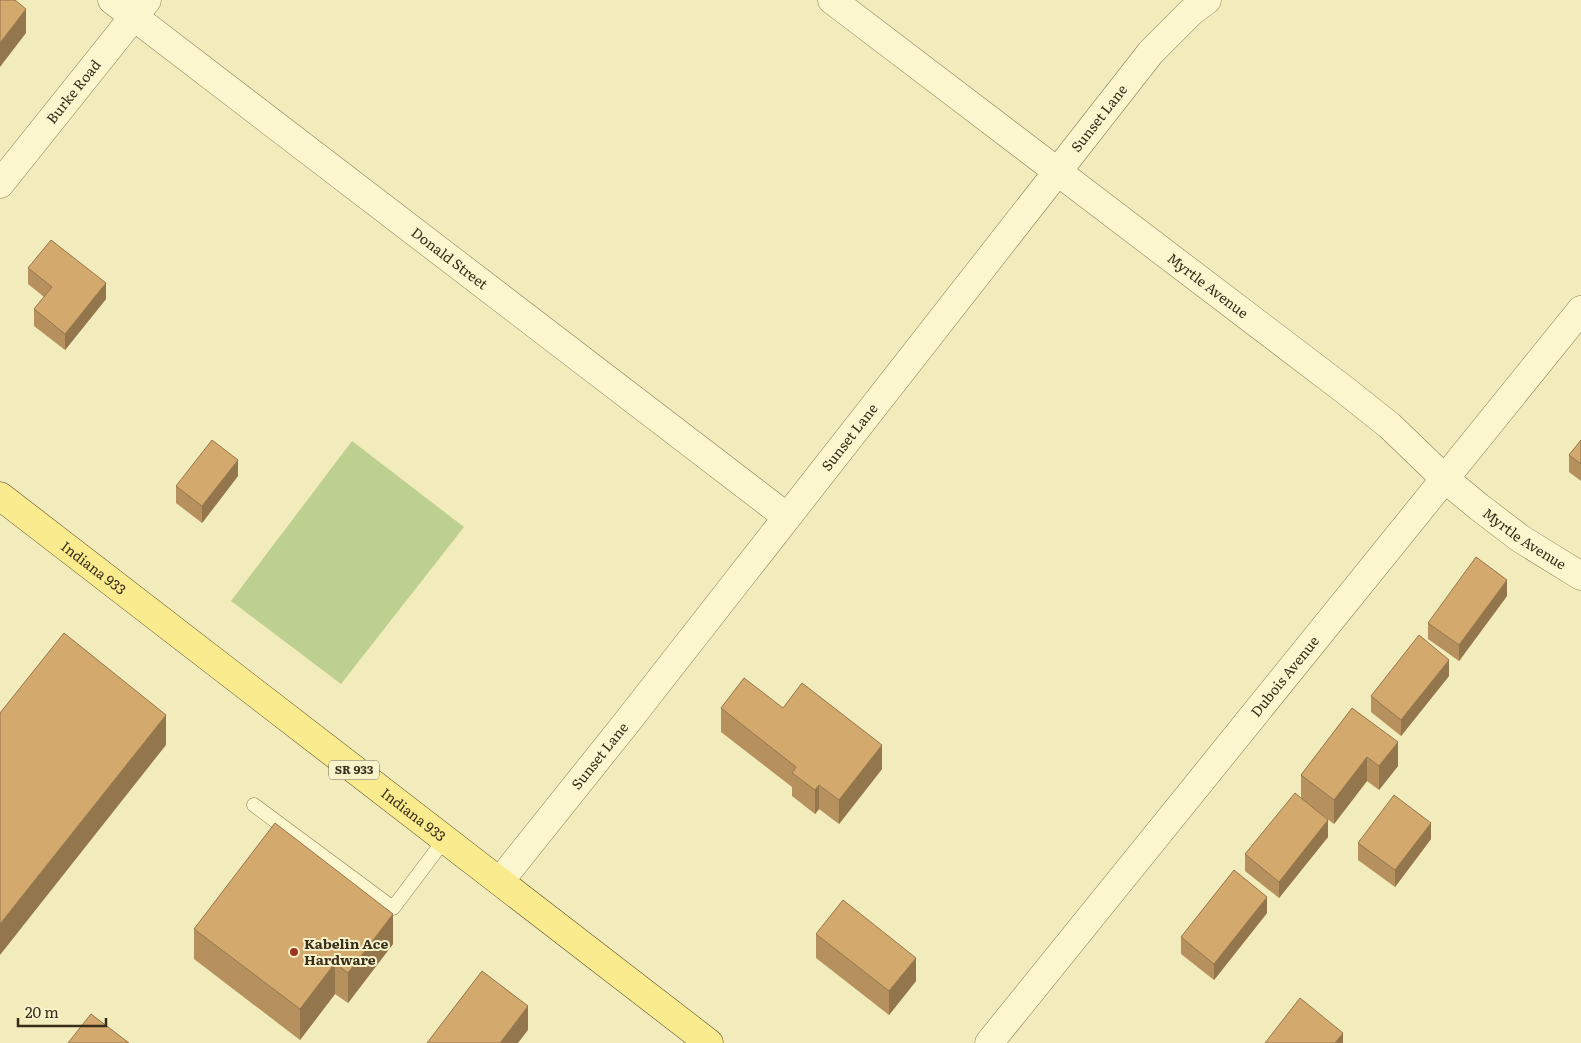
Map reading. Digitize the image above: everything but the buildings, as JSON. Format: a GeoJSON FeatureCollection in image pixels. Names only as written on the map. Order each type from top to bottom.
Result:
{"type":"FeatureCollection","features":[{"type":"Feature","properties":{"kind":"main road","name":"Indiana 933"},"geometry":{"type":"LineString","coordinates":[[0,496],[709,1043]]}},
{"type":"Feature","properties":{"kind":"street","name":"Donald Street"},"geometry":{"type":"LineString","coordinates":[[112,0],[140,8],[787,517]]}},
{"type":"Feature","properties":{"kind":"street","name":"Myrtle Avenue"},"geometry":{"type":"LineString","coordinates":[[832,0],[1346,391],[1390,426],[1445,479],[1521,539],[1581,576]]}},
{"type":"Feature","properties":{"kind":"street","name":"Sunset Lane"},"geometry":{"type":"LineString","coordinates":[[500,881],[1151,52],[1191,12],[1207,0]]}},
{"type":"Feature","properties":{"kind":"street","name":"Burke Road"},"geometry":{"type":"LineString","coordinates":[[0,184],[140,8]]}},
{"type":"Feature","properties":{"kind":"street","name":"Dubois Avenue"},"geometry":{"type":"LineString","coordinates":[[989,1043],[1581,310]]}},
{"type":"Feature","properties":{"kind":"lane"},"geometry":{"type":"LineString","coordinates":[[254,805],[393,908],[445,839]]}},
{"type":"Feature","properties":{"kind":"green space"},"geometry":{"type":"Polygon","coordinates":[[[352,441],[464,527],[341,684],[231,601],[352,441]]]}},
{"type":"Feature","properties":{"kind":"place","name":"Kabelin Ace Hardware"},"geometry":{"type":"Point","coordinates":[294,952]}}]}
